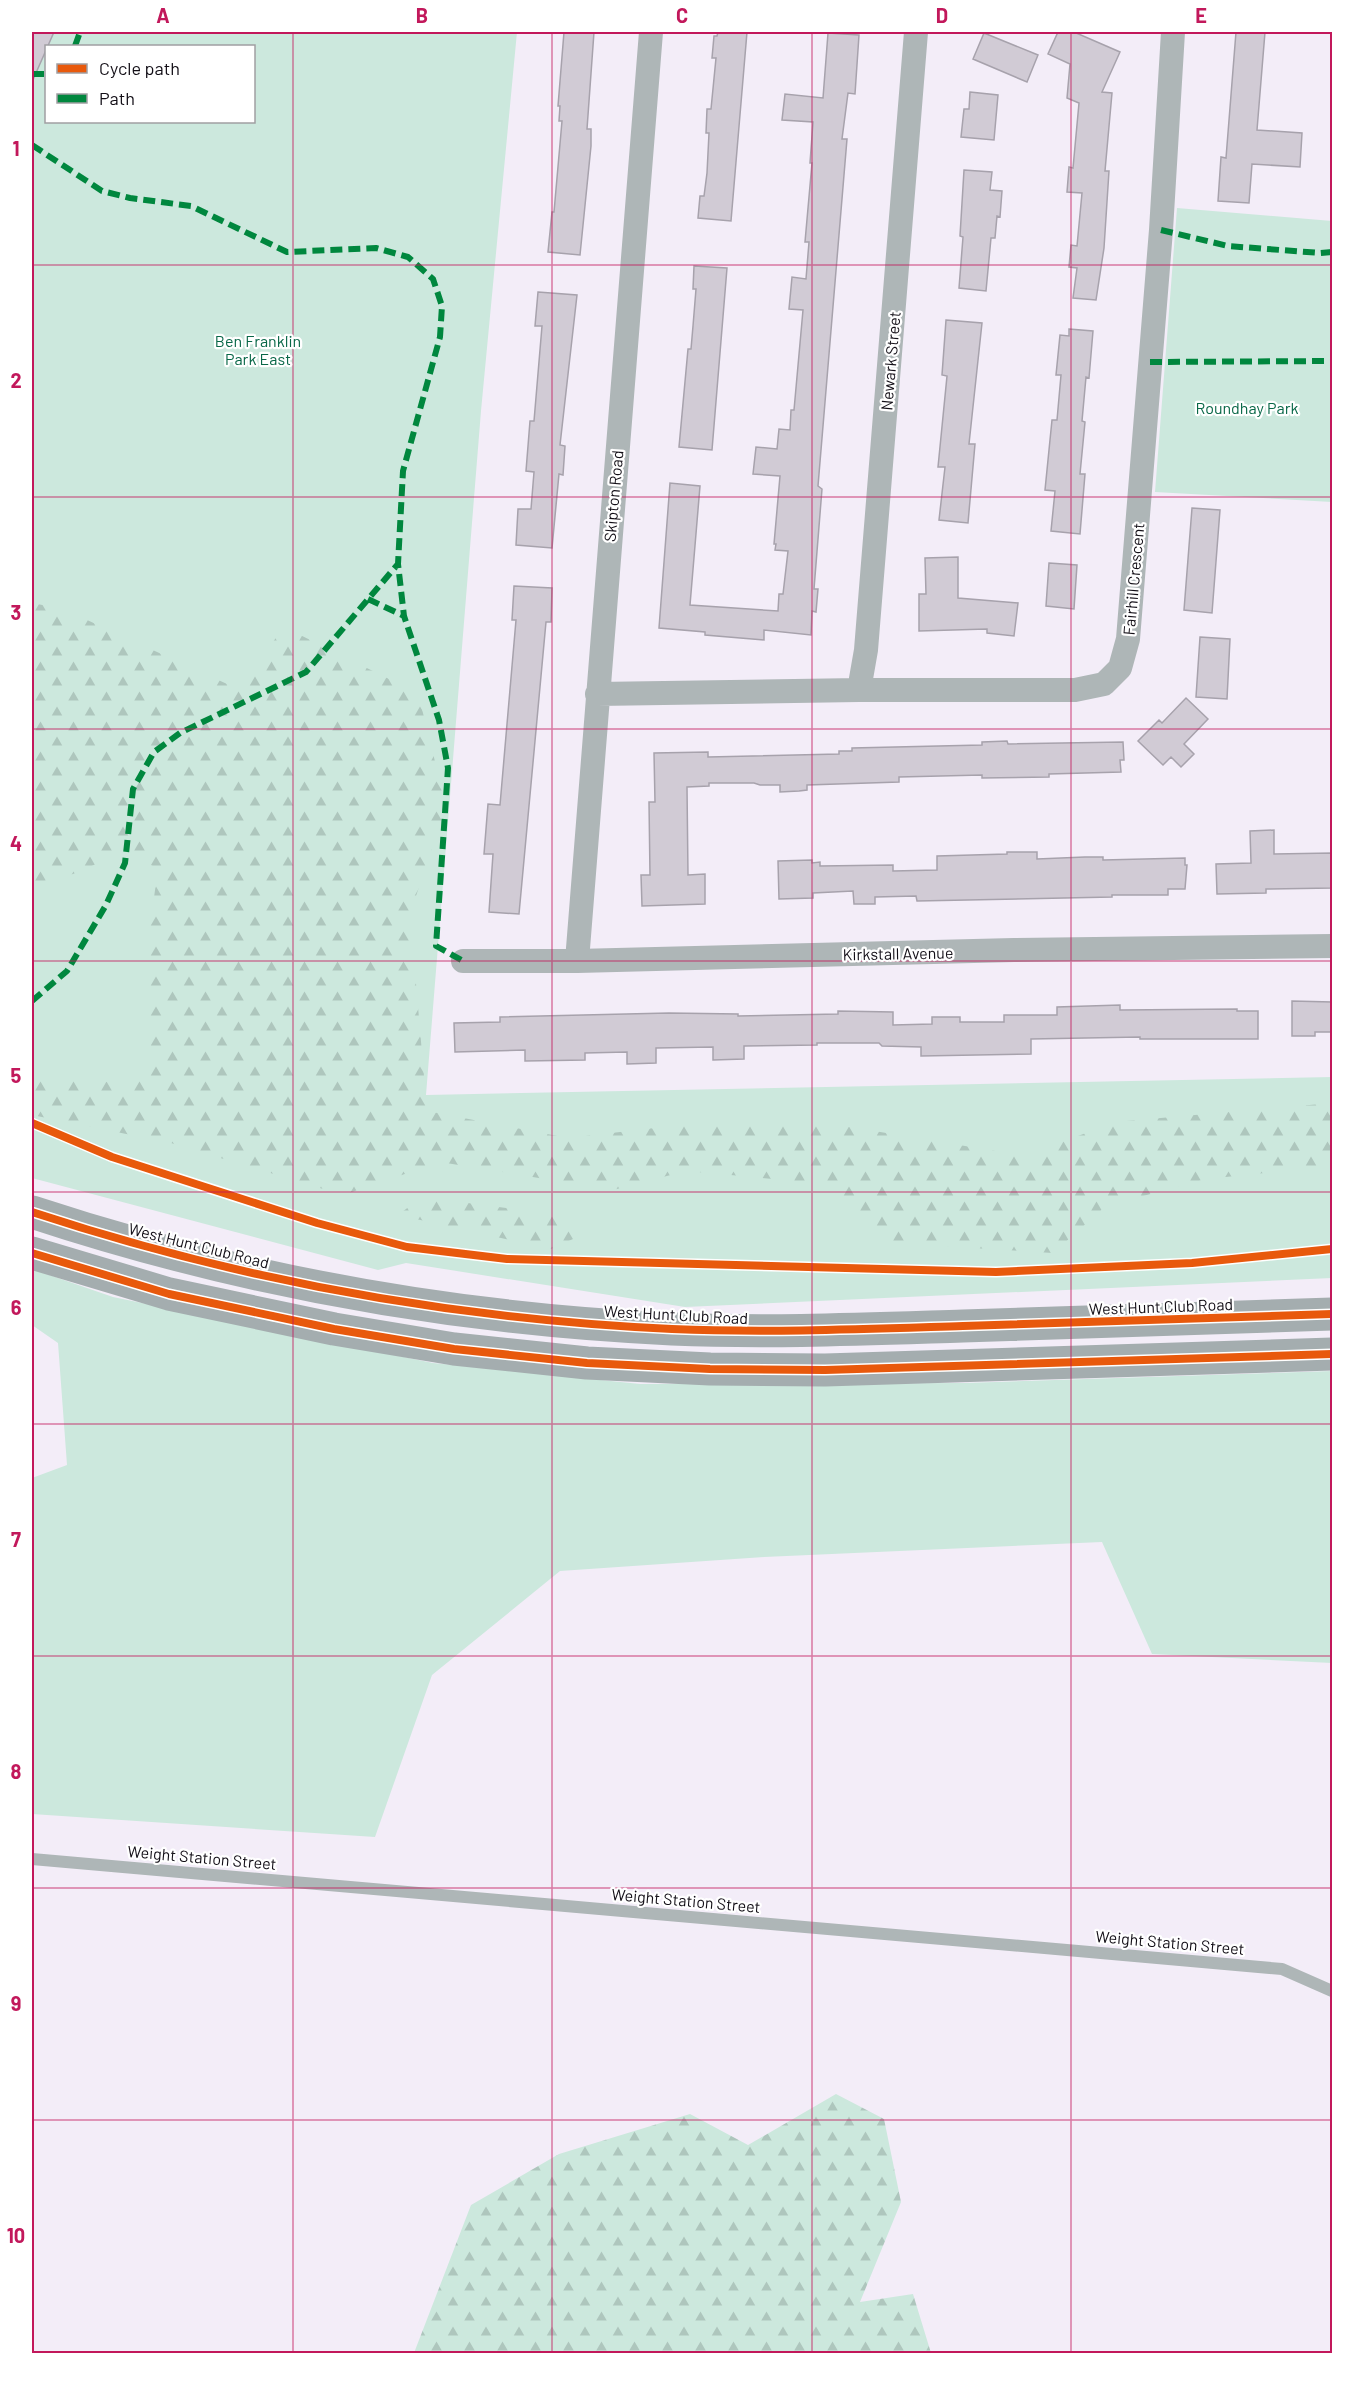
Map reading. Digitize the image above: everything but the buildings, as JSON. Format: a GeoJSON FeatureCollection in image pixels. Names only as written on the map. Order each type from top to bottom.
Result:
{"type":"FeatureCollection","features":[{"type":"Feature","properties":{"kind":"main road","name":"West Hunt Club Road"},"geometry":{"type":"LineString","coordinates":[[32,1212],[160,1251],[281,1279],[405,1302],[553,1321],[672,1329],[792,1331],[1332,1314]]}},
{"type":"Feature","properties":{"kind":"main road"},"geometry":{"type":"LineString","coordinates":[[32,1254],[169,1294],[334,1329],[454,1349],[587,1363],[710,1369],[825,1370],[1332,1354]]}},
{"type":"Feature","properties":{"kind":"street","name":"Skipton Road"},"geometry":{"type":"LineString","coordinates":[[577,961],[651,32]]}},
{"type":"Feature","properties":{"kind":"street","name":"Newark Street"},"geometry":{"type":"LineString","coordinates":[[859,690],[867,638],[916,32]]}},
{"type":"Feature","properties":{"kind":"street","name":"Fairhill Crescent"},"geometry":{"type":"LineString","coordinates":[[597,694],[859,690],[1075,690],[1104,684],[1120,668],[1128,639],[1161,230],[1173,32]]}},
{"type":"Feature","properties":{"kind":"street","name":"Kirkstall Avenue"},"geometry":{"type":"LineString","coordinates":[[463,962],[1332,945]]}},
{"type":"Feature","properties":{"kind":"lane","name":"Weight Station Street"},"geometry":{"type":"LineString","coordinates":[[32,1859],[1282,1969],[1332,1991]]}},
{"type":"Feature","properties":{"kind":"green space","name":"Ben Franklin Park East"},"geometry":{"type":"Polygon","coordinates":[[[32,32],[517,32],[481,411],[426,1095],[1332,1077],[1332,1278],[685,1307],[406,1263],[378,1270],[32,1178],[32,32]]]}},
{"type":"Feature","properties":{"kind":"green space","name":"Roundhay Park"},"geometry":{"type":"Polygon","coordinates":[[[1177,208],[1332,221],[1332,502],[1155,492],[1177,208]]]}},
{"type":"Feature","properties":{"kind":"green space"},"geometry":{"type":"Polygon","coordinates":[[[32,603],[63,609],[238,689],[284,627],[389,679],[421,705],[446,806],[410,914],[427,1111],[568,1138],[707,1122],[850,1127],[1025,1156],[1115,1122],[1332,1103],[1332,1166],[1206,1179],[1106,1206],[1053,1253],[876,1242],[829,1184],[686,1171],[613,1190],[440,1162],[343,1195],[171,1143],[32,1115],[32,1074],[128,1084],[151,1058],[148,940],[158,869],[126,851],[73,874],[32,884],[32,603]]]}},
{"type":"Feature","properties":{"kind":"green space"},"geometry":{"type":"Polygon","coordinates":[[[422,1197],[568,1216],[584,1234],[551,1249],[398,1215],[422,1197]]]}},
{"type":"Feature","properties":{"kind":"green space"},"geometry":{"type":"Polygon","coordinates":[[[32,1269],[113,1297],[433,1363],[640,1384],[965,1383],[1332,1371],[1332,1663],[1152,1654],[1102,1542],[764,1557],[560,1571],[432,1675],[375,1837],[32,1814],[32,1478],[67,1465],[58,1343],[32,1325],[32,1269]]]}},
{"type":"Feature","properties":{"kind":"green space"},"geometry":{"type":"Polygon","coordinates":[[[836,2094],[884,2119],[901,2202],[860,2302],[913,2294],[931,2353],[414,2353],[471,2205],[559,2154],[690,2114],[748,2145],[836,2094]]]}},
{"type":"Feature","properties":{"kind":"marked path"},"geometry":{"type":"LineString","coordinates":[[75,45],[80,32]]}},
{"type":"Feature","properties":{"kind":"marked path"},"geometry":{"type":"LineString","coordinates":[[32,74],[45,74]]}},
{"type":"Feature","properties":{"kind":"marked path"},"geometry":{"type":"LineString","coordinates":[[32,145],[102,191],[130,198],[191,206],[287,252],[376,248],[408,257],[433,279],[442,306],[440,337],[403,471],[398,564],[404,616],[439,720],[448,768],[436,946],[463,961]]}},
{"type":"Feature","properties":{"kind":"marked path"},"geometry":{"type":"LineString","coordinates":[[1161,230],[1228,246],[1332,252]]}},
{"type":"Feature","properties":{"kind":"marked path"},"geometry":{"type":"LineString","coordinates":[[1150,362],[1332,361]]}},
{"type":"Feature","properties":{"kind":"marked path"},"geometry":{"type":"LineString","coordinates":[[32,1001],[67,971],[106,905],[125,863],[133,789],[154,752],[180,733],[306,672],[398,564]]}},
{"type":"Feature","properties":{"kind":"marked path"},"geometry":{"type":"LineString","coordinates":[[368,599],[404,616]]}},
{"type":"Feature","properties":{"kind":"cycle path"},"geometry":{"type":"LineString","coordinates":[[32,1123],[112,1157],[317,1223],[407,1247],[507,1259],[996,1272],[1192,1263],[1332,1249]]}},
{"type":"Feature","properties":{"kind":"cycle path"},"geometry":{"type":"LineString","coordinates":[[32,1212],[188,1258],[268,1276],[428,1306],[591,1324],[745,1331],[1332,1314]]}},
{"type":"Feature","properties":{"kind":"cycle path"},"geometry":{"type":"LineString","coordinates":[[32,1253],[169,1294],[334,1329],[454,1349],[587,1363],[710,1369],[825,1370],[1332,1354]]}}]}
